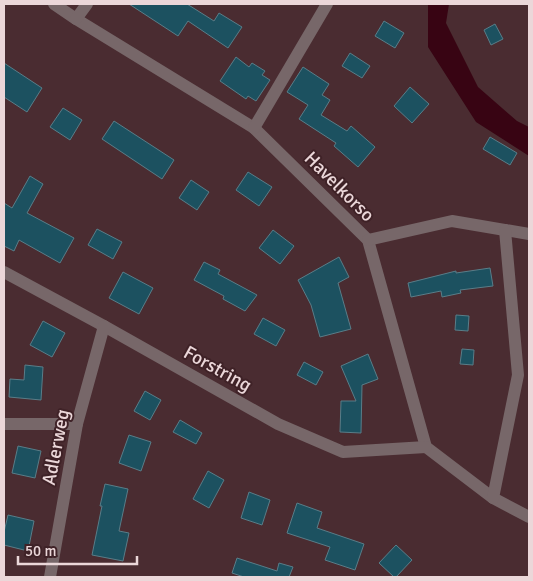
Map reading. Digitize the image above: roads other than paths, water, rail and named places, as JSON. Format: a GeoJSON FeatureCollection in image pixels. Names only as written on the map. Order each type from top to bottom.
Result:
{"type":"FeatureCollection","features":[{"type":"Feature","properties":{"kind":"street","name":"Havelkorso"},"geometry":{"type":"LineString","coordinates":[[54,4],[254,128],[368,240],[426,447]]}},
{"type":"Feature","properties":{"kind":"street"},"geometry":{"type":"LineString","coordinates":[[76,19],[86,4]]}},
{"type":"Feature","properties":{"kind":"street"},"geometry":{"type":"LineString","coordinates":[[254,128],[327,4]]}},
{"type":"Feature","properties":{"kind":"street"},"geometry":{"type":"LineString","coordinates":[[368,240],[452,221],[529,234]]}},
{"type":"Feature","properties":{"kind":"street"},"geometry":{"type":"LineString","coordinates":[[493,498],[518,375],[505,230]]}},
{"type":"Feature","properties":{"kind":"street","name":"Forstring"},"geometry":{"type":"LineString","coordinates":[[4,272],[278,424],[343,452],[426,447]]}},
{"type":"Feature","properties":{"kind":"street","name":"Adlerweg"},"geometry":{"type":"LineString","coordinates":[[50,577],[78,424],[104,326]]}},
{"type":"Feature","properties":{"kind":"street"},"geometry":{"type":"LineString","coordinates":[[4,424],[78,424]]}},
{"type":"Feature","properties":{"kind":"street"},"geometry":{"type":"LineString","coordinates":[[426,447],[493,498],[529,517]]}}]}
